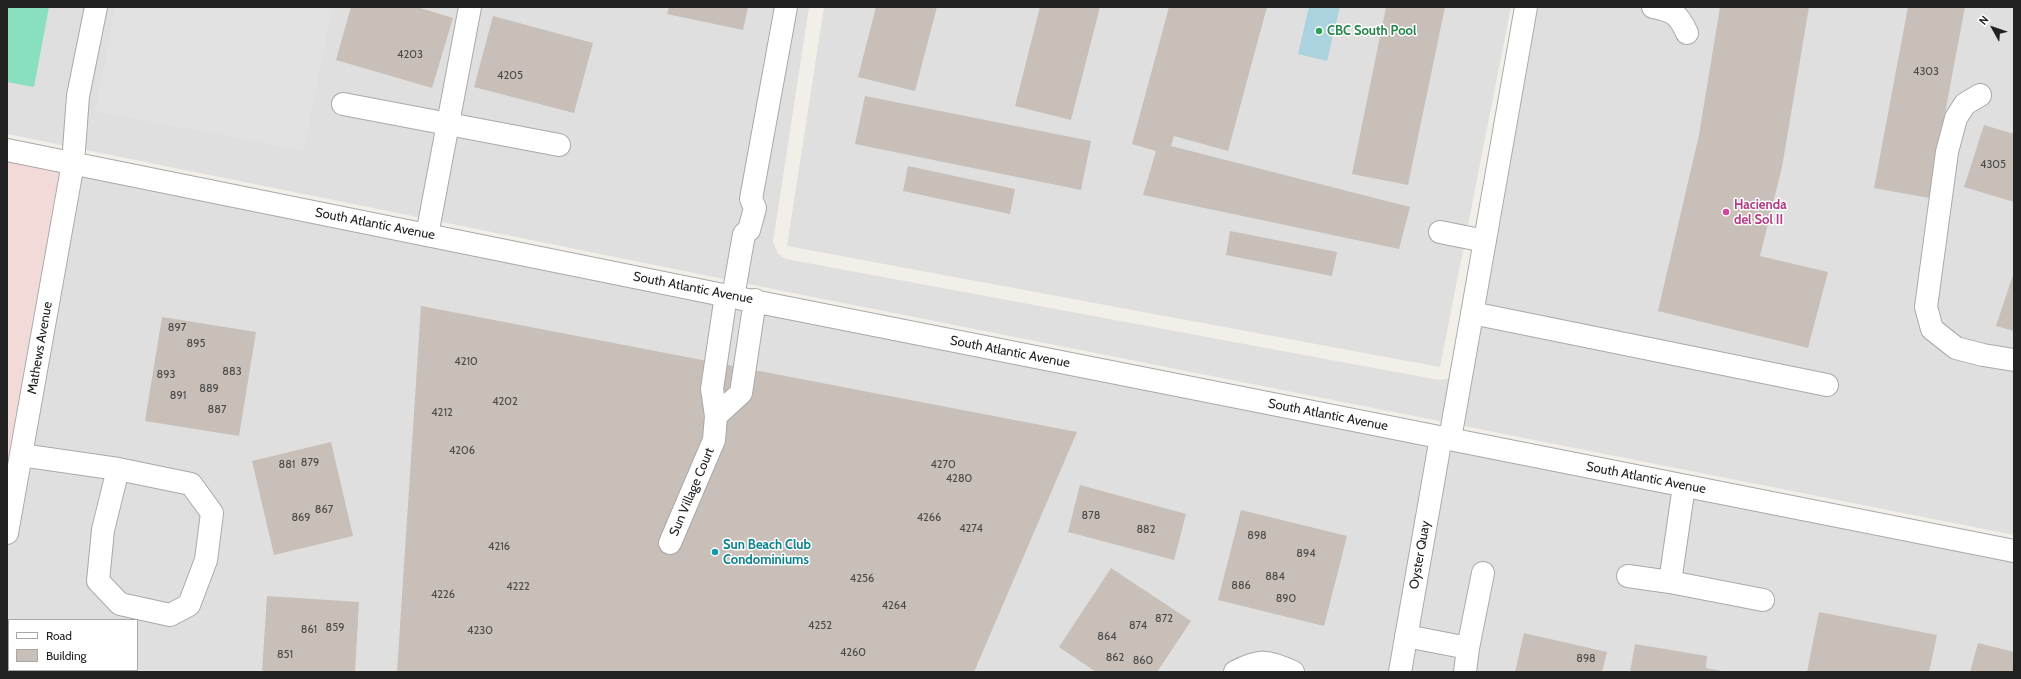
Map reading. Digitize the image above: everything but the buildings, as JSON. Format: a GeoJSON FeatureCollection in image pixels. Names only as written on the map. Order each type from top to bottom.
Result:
{"type":"FeatureCollection","features":[{"type":"Feature","properties":{"kind":"street","name":"Mathews Avenue"},"geometry":{"type":"LineString","coordinates":[[7,533],[15,465],[73,163],[78,96],[96,7]]}},
{"type":"Feature","properties":{"kind":"street"},"geometry":{"type":"LineString","coordinates":[[427,234],[470,7]]}},
{"type":"Feature","properties":{"kind":"street","name":"Sun Village Court"},"geometry":{"type":"LineString","coordinates":[[670,544],[714,440],[716,416],[712,389],[729,296],[744,234],[738,227],[742,206],[751,199],[786,7]]}},
{"type":"Feature","properties":{"kind":"street","name":"Oyster Quay"},"geometry":{"type":"LineString","coordinates":[[1400,672],[1445,438],[1472,313],[1526,7]]}},
{"type":"Feature","properties":{"kind":"street"},"geometry":{"type":"LineString","coordinates":[[1653,7],[1671,11],[1681,20],[1687,33]]}},
{"type":"Feature","properties":{"kind":"street"},"geometry":{"type":"LineString","coordinates":[[1980,95],[1965,104],[1956,118],[1949,145],[1926,307],[1932,329],[1956,348],[1983,355],[2014,360]]}},
{"type":"Feature","properties":{"kind":"street"},"geometry":{"type":"LineString","coordinates":[[343,104],[559,144]]}},
{"type":"Feature","properties":{"kind":"street","name":"South Atlantic Avenue"},"geometry":{"type":"LineString","coordinates":[[7,150],[729,296],[2014,551]]}},
{"type":"Feature","properties":{"kind":"street"},"geometry":{"type":"LineString","coordinates":[[1440,232],[1485,241]]}},
{"type":"Feature","properties":{"kind":"street"},"geometry":{"type":"LineString","coordinates":[[716,416],[741,393],[755,300]]}},
{"type":"Feature","properties":{"kind":"street"},"geometry":{"type":"LineString","coordinates":[[1472,313],[1827,385]]}},
{"type":"Feature","properties":{"kind":"street"},"geometry":{"type":"LineString","coordinates":[[15,465],[118,469],[191,484],[212,513],[206,560],[189,605],[170,615],[120,604],[98,581],[103,530],[118,469]]}},
{"type":"Feature","properties":{"kind":"street"},"geometry":{"type":"LineString","coordinates":[[1670,582],[1684,486]]}},
{"type":"Feature","properties":{"kind":"street"},"geometry":{"type":"LineString","coordinates":[[1465,672],[1482,573]]}},
{"type":"Feature","properties":{"kind":"street"},"geometry":{"type":"LineString","coordinates":[[1628,576],[1670,582],[1763,600]]}},
{"type":"Feature","properties":{"kind":"street"},"geometry":{"type":"LineString","coordinates":[[1406,636],[1468,648]]}},
{"type":"Feature","properties":{"kind":"street"},"geometry":{"type":"LineString","coordinates":[[1235,672],[1252,663],[1274,662],[1293,672]]}},
{"type":"Feature","properties":{"kind":"shaded area"},"geometry":{"type":"Polygon","coordinates":[[[7,7],[809,7],[773,242],[778,254],[786,259],[1439,380],[1447,379],[1452,374],[1525,7],[2014,7],[2014,535],[798,294],[7,134],[7,7]]]}},
{"type":"Feature","properties":{"kind":"shaded area"},"geometry":{"type":"Polygon","coordinates":[[[115,7],[333,7],[304,151],[95,111],[115,7]]]}},
{"type":"Feature","properties":{"kind":"shaded area"},"geometry":{"type":"Polygon","coordinates":[[[824,7],[1511,7],[1440,367],[787,246],[824,7]]]}},
{"type":"Feature","properties":{"kind":"shaded area"},"geometry":{"type":"Polygon","coordinates":[[[7,150],[73,163],[7,533],[7,150]]]}},
{"type":"Feature","properties":{"kind":"shaded area"},"geometry":{"type":"Polygon","coordinates":[[[73,163],[2014,551],[2014,672],[7,672],[7,533],[73,163]]]}},
{"type":"Feature","properties":{"kind":"green space"},"geometry":{"type":"Polygon","coordinates":[[[7,7],[49,7],[34,87],[7,82],[7,7]]]}},
{"type":"Feature","properties":{"kind":"water","name":"CBC South Pool"},"geometry":{"type":"Polygon","coordinates":[[[1309,7],[1340,7],[1327,61],[1298,54],[1309,7]]]}},
{"type":"Feature","properties":{"kind":"place","name":"CBC South Pool"},"geometry":{"type":"Point","coordinates":[1319,31]}},
{"type":"Feature","properties":{"kind":"place","name":"Hacienda del Sol II"},"geometry":{"type":"Point","coordinates":[1726,212]}},
{"type":"Feature","properties":{"kind":"place","name":"Sun Beach Club Condominiums"},"geometry":{"type":"Point","coordinates":[715,552]}}]}
